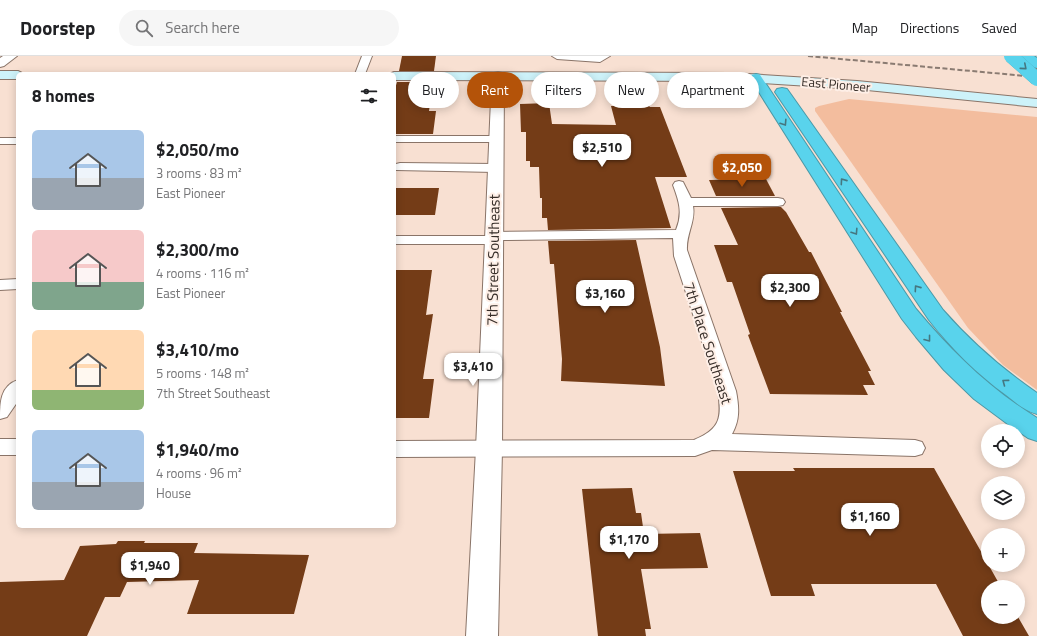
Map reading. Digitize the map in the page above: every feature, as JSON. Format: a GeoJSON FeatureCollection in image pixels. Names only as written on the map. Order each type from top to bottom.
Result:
{"type":"FeatureCollection","features":[{"type":"Feature","properties":{"kind":"highway"},"geometry":{"type":"LineString","coordinates":[[1011,56],[1037,78]]}},
{"type":"Feature","properties":{"kind":"highway"},"geometry":{"type":"LineString","coordinates":[[1027,56],[1037,64]]}},
{"type":"Feature","properties":{"kind":"highway"},"geometry":{"type":"LineString","coordinates":[[764,79],[953,337],[992,372],[1037,405]]}},
{"type":"Feature","properties":{"kind":"highway"},"geometry":{"type":"LineString","coordinates":[[764,79],[909,314],[932,344],[956,369],[985,395],[1037,431]]}},
{"type":"Feature","properties":{"kind":"main road"},"geometry":{"type":"LineString","coordinates":[[0,75],[16,75]]}},
{"type":"Feature","properties":{"kind":"main road","name":"East Pioneer"},"geometry":{"type":"LineString","coordinates":[[396,76],[467,76]]}},
{"type":"Feature","properties":{"kind":"main road","name":"East Pioneer"},"geometry":{"type":"LineString","coordinates":[[523,76],[708,76],[857,85],[1037,103]]}},
{"type":"Feature","properties":{"kind":"street"},"geometry":{"type":"LineString","coordinates":[[0,63],[11,56]]}},
{"type":"Feature","properties":{"kind":"street","name":"7th Street Southeast"},"geometry":{"type":"LineString","coordinates":[[482,636],[489,449],[497,108]]}},
{"type":"Feature","properties":{"kind":"lane"},"geometry":{"type":"LineString","coordinates":[[361,72],[367,56]]}},
{"type":"Feature","properties":{"kind":"lane"},"geometry":{"type":"LineString","coordinates":[[557,56],[600,59],[605,56]]}},
{"type":"Feature","properties":{"kind":"lane"},"geometry":{"type":"LineString","coordinates":[[396,139],[496,139]]}},
{"type":"Feature","properties":{"kind":"lane"},"geometry":{"type":"LineString","coordinates":[[0,141],[16,141]]}},
{"type":"Feature","properties":{"kind":"lane"},"geometry":{"type":"LineString","coordinates":[[400,167],[495,168]]}},
{"type":"Feature","properties":{"kind":"lane","name":"7th Place Southeast"},"geometry":{"type":"LineString","coordinates":[[712,442],[729,422],[730,406],[727,392],[680,256],[679,246],[681,234],[688,218],[682,193],[778,202]]}},
{"type":"Feature","properties":{"kind":"lane"},"geometry":{"type":"LineString","coordinates":[[396,240],[681,234]]}},
{"type":"Feature","properties":{"kind":"lane"},"geometry":{"type":"LineString","coordinates":[[0,285],[16,284]]}},
{"type":"Feature","properties":{"kind":"lane"},"geometry":{"type":"LineString","coordinates":[[0,412],[16,390]]}},
{"type":"Feature","properties":{"kind":"lane"},"geometry":{"type":"LineString","coordinates":[[396,449],[695,448],[712,442],[915,448]]}},
{"type":"Feature","properties":{"kind":"lane"},"geometry":{"type":"LineString","coordinates":[[0,447],[16,447]]}},
{"type":"Feature","properties":{"kind":"shaded area"},"geometry":{"type":"Polygon","coordinates":[[[849,99],[1037,117],[1037,390],[1003,365],[968,328],[815,111],[815,108],[819,106],[849,99]]]}},
{"type":"Feature","properties":{"kind":"building"},"geometry":{"type":"Polygon","coordinates":[[[402,56],[436,56],[434,71],[399,71],[402,56]]]}},
{"type":"Feature","properties":{"kind":"building"},"geometry":{"type":"Polygon","coordinates":[[[397,82],[408,82],[408,108],[429,108],[429,111],[436,111],[433,134],[396,134],[396,85],[397,82]]]}},
{"type":"Feature","properties":{"kind":"building"},"geometry":{"type":"Polygon","coordinates":[[[523,104],[531,104],[531,108],[550,108],[552,124],[616,125],[612,108],[660,107],[687,177],[655,177],[671,228],[548,230],[547,218],[542,218],[539,167],[530,167],[530,161],[526,161],[526,132],[521,132],[520,108],[523,108],[523,104]]]}},
{"type":"Feature","properties":{"kind":"building"},"geometry":{"type":"Polygon","coordinates":[[[766,179],[775,196],[716,196],[709,180],[766,179]]]}},
{"type":"Feature","properties":{"kind":"building"},"geometry":{"type":"Polygon","coordinates":[[[396,188],[439,188],[435,215],[396,215],[396,188]]]}},
{"type":"Feature","properties":{"kind":"building"},"geometry":{"type":"Polygon","coordinates":[[[781,207],[786,212],[809,252],[811,252],[871,371],[868,371],[875,385],[863,385],[868,395],[770,394],[748,335],[750,334],[732,282],[727,282],[714,245],[738,245],[721,208],[781,207]]]}},
{"type":"Feature","properties":{"kind":"building"},"geometry":{"type":"Polygon","coordinates":[[[636,240],[660,347],[665,386],[561,381],[562,359],[554,264],[550,264],[548,241],[636,240]]]}},
{"type":"Feature","properties":{"kind":"building"},"geometry":{"type":"Polygon","coordinates":[[[396,270],[432,270],[426,315],[433,314],[423,379],[434,379],[429,418],[396,418],[396,270]]]}},
{"type":"Feature","properties":{"kind":"building"},"geometry":{"type":"Polygon","coordinates":[[[793,468],[934,468],[981,551],[981,572],[993,572],[997,580],[981,580],[981,624],[1022,624],[1029,636],[963,636],[936,584],[811,584],[815,596],[771,596],[733,471],[795,471],[793,468]]]}},
{"type":"Feature","properties":{"kind":"building"},"geometry":{"type":"Polygon","coordinates":[[[632,488],[636,513],[641,513],[644,534],[700,533],[708,568],[641,569],[651,629],[645,629],[646,636],[598,636],[582,489],[632,488]]]}},
{"type":"Feature","properties":{"kind":"building"},"geometry":{"type":"Polygon","coordinates":[[[118,541],[145,541],[144,543],[198,543],[194,553],[309,555],[294,614],[187,614],[199,580],[127,582],[120,597],[105,597],[87,636],[0,636],[0,582],[64,580],[80,546],[116,544],[118,541]]]}},
{"type":"Feature","properties":{"kind":"railway"},"geometry":{"type":"LineString","coordinates":[[808,56],[1037,77]]}}]}
